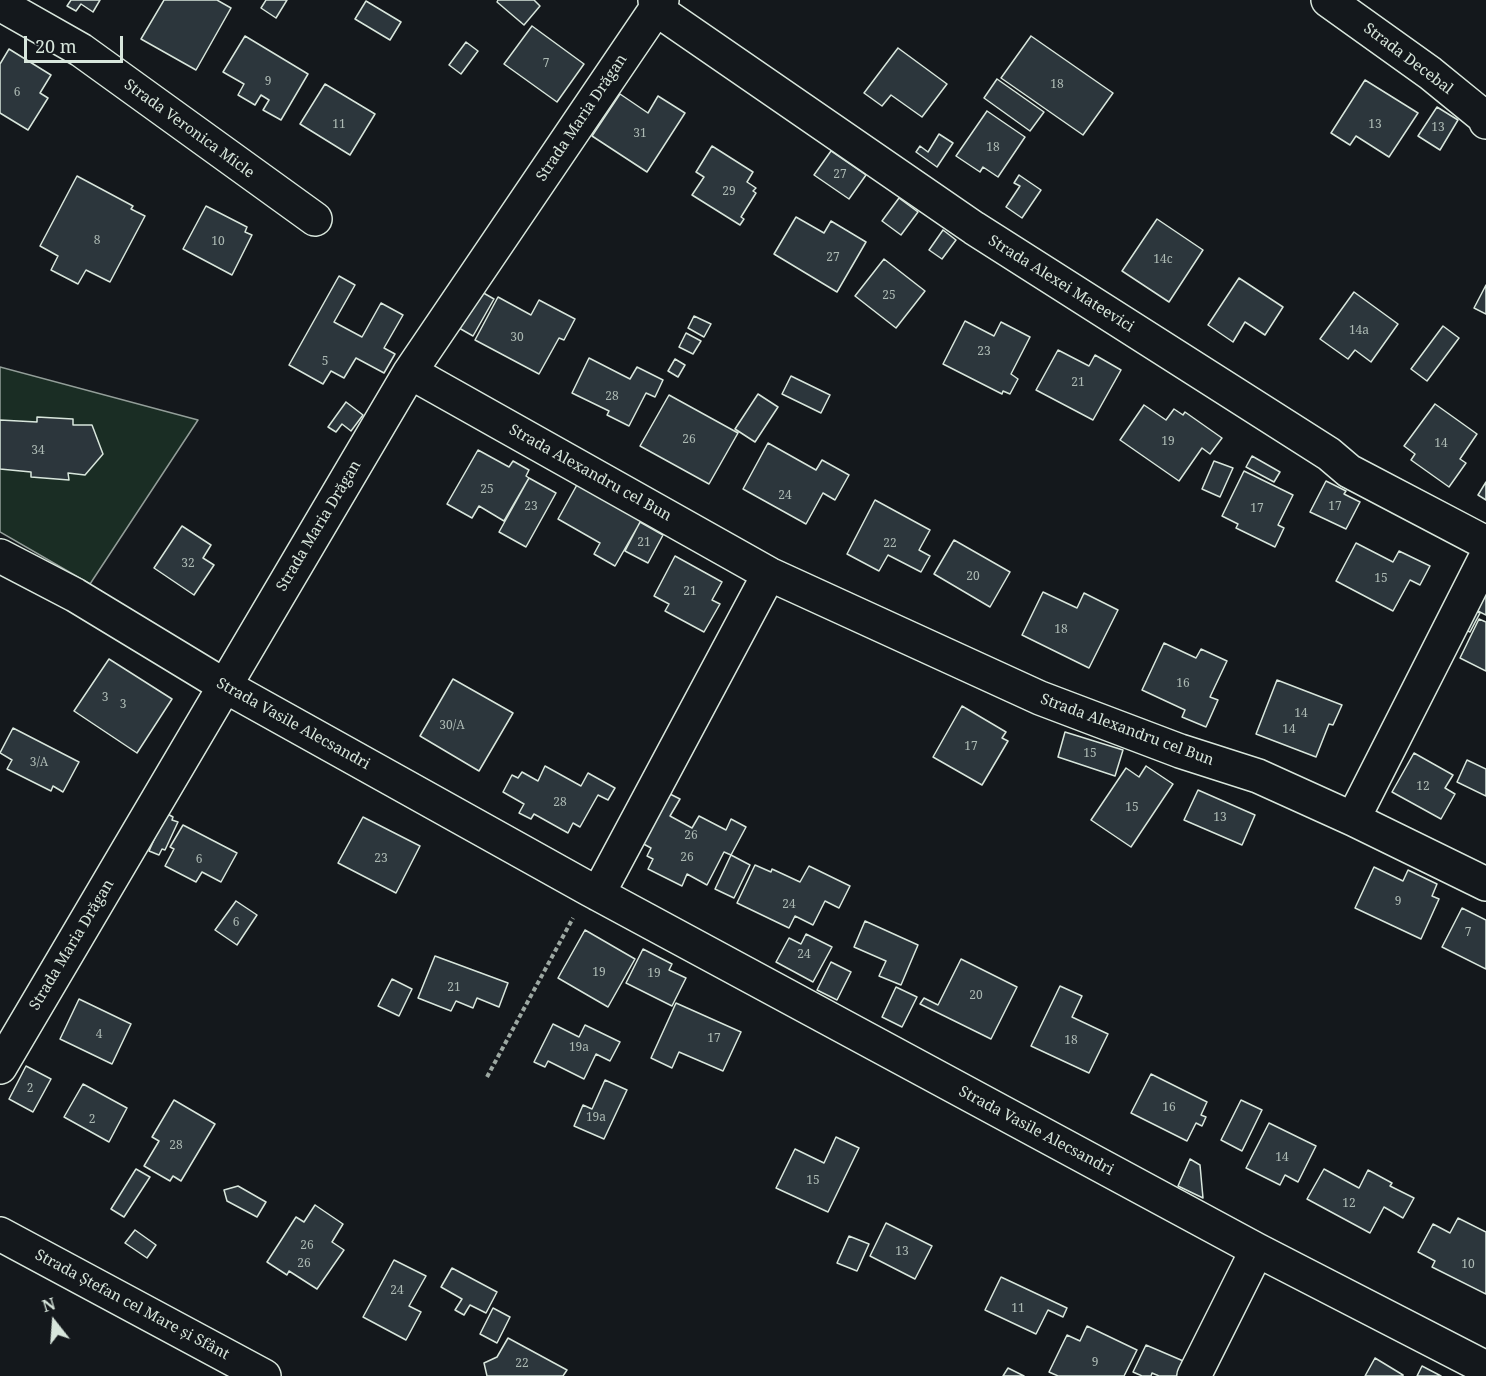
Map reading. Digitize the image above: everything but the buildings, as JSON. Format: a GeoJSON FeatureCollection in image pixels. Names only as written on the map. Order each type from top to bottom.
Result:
{"type":"FeatureCollection","features":[{"type":"Feature","properties":{"kind":"street","name":"Strada Decebal"},"geometry":{"type":"LineString","coordinates":[[1328,0],[1430,74],[1484,117],[1486,122]]}},
{"type":"Feature","properties":{"kind":"street","name":"Strada Maria Drăgan"},"geometry":{"type":"LineString","coordinates":[[0,1067],[410,372],[658,3]]}},
{"type":"Feature","properties":{"kind":"street","name":"Strada Alexei Mateevici"},"geometry":{"type":"LineString","coordinates":[[658,3],[974,228],[1329,454],[1349,471],[1486,543]]}},
{"type":"Feature","properties":{"kind":"street","name":"Strada Veronica Micle"},"geometry":{"type":"LineString","coordinates":[[0,4],[81,50],[315,219]]}},
{"type":"Feature","properties":{"kind":"street","name":"Strada Alexandru cel Bun"},"geometry":{"type":"LineString","coordinates":[[410,372],[769,574],[1040,698],[1180,752],[1258,776],[1353,819],[1486,884]]}},
{"type":"Feature","properties":{"kind":"street","name":"Strada Vasile Alecsandri"},"geometry":{"type":"LineString","coordinates":[[0,556],[75,595],[225,686],[593,891],[1257,1250],[1486,1368]]}},
{"type":"Feature","properties":{"kind":"street"},"geometry":{"type":"LineString","coordinates":[[1353,819],[1486,557]]}},
{"type":"Feature","properties":{"kind":"street"},"geometry":{"type":"LineString","coordinates":[[593,891],[769,574]]}},
{"type":"Feature","properties":{"kind":"street","name":"Strada Ștefan cel Mare și Sfânt"},"geometry":{"type":"LineString","coordinates":[[0,1234],[264,1376]]}},
{"type":"Feature","properties":{"kind":"street"},"geometry":{"type":"LineString","coordinates":[[1194,1376],[1257,1250]]}},
{"type":"Feature","properties":{"kind":"path"},"geometry":{"type":"LineString","coordinates":[[487,1077],[593,891]]}},
{"type":"Feature","properties":{"kind":"green space"},"geometry":{"type":"Polygon","coordinates":[[[0,367],[198,420],[90,584],[0,532],[0,367]]]}}]}
